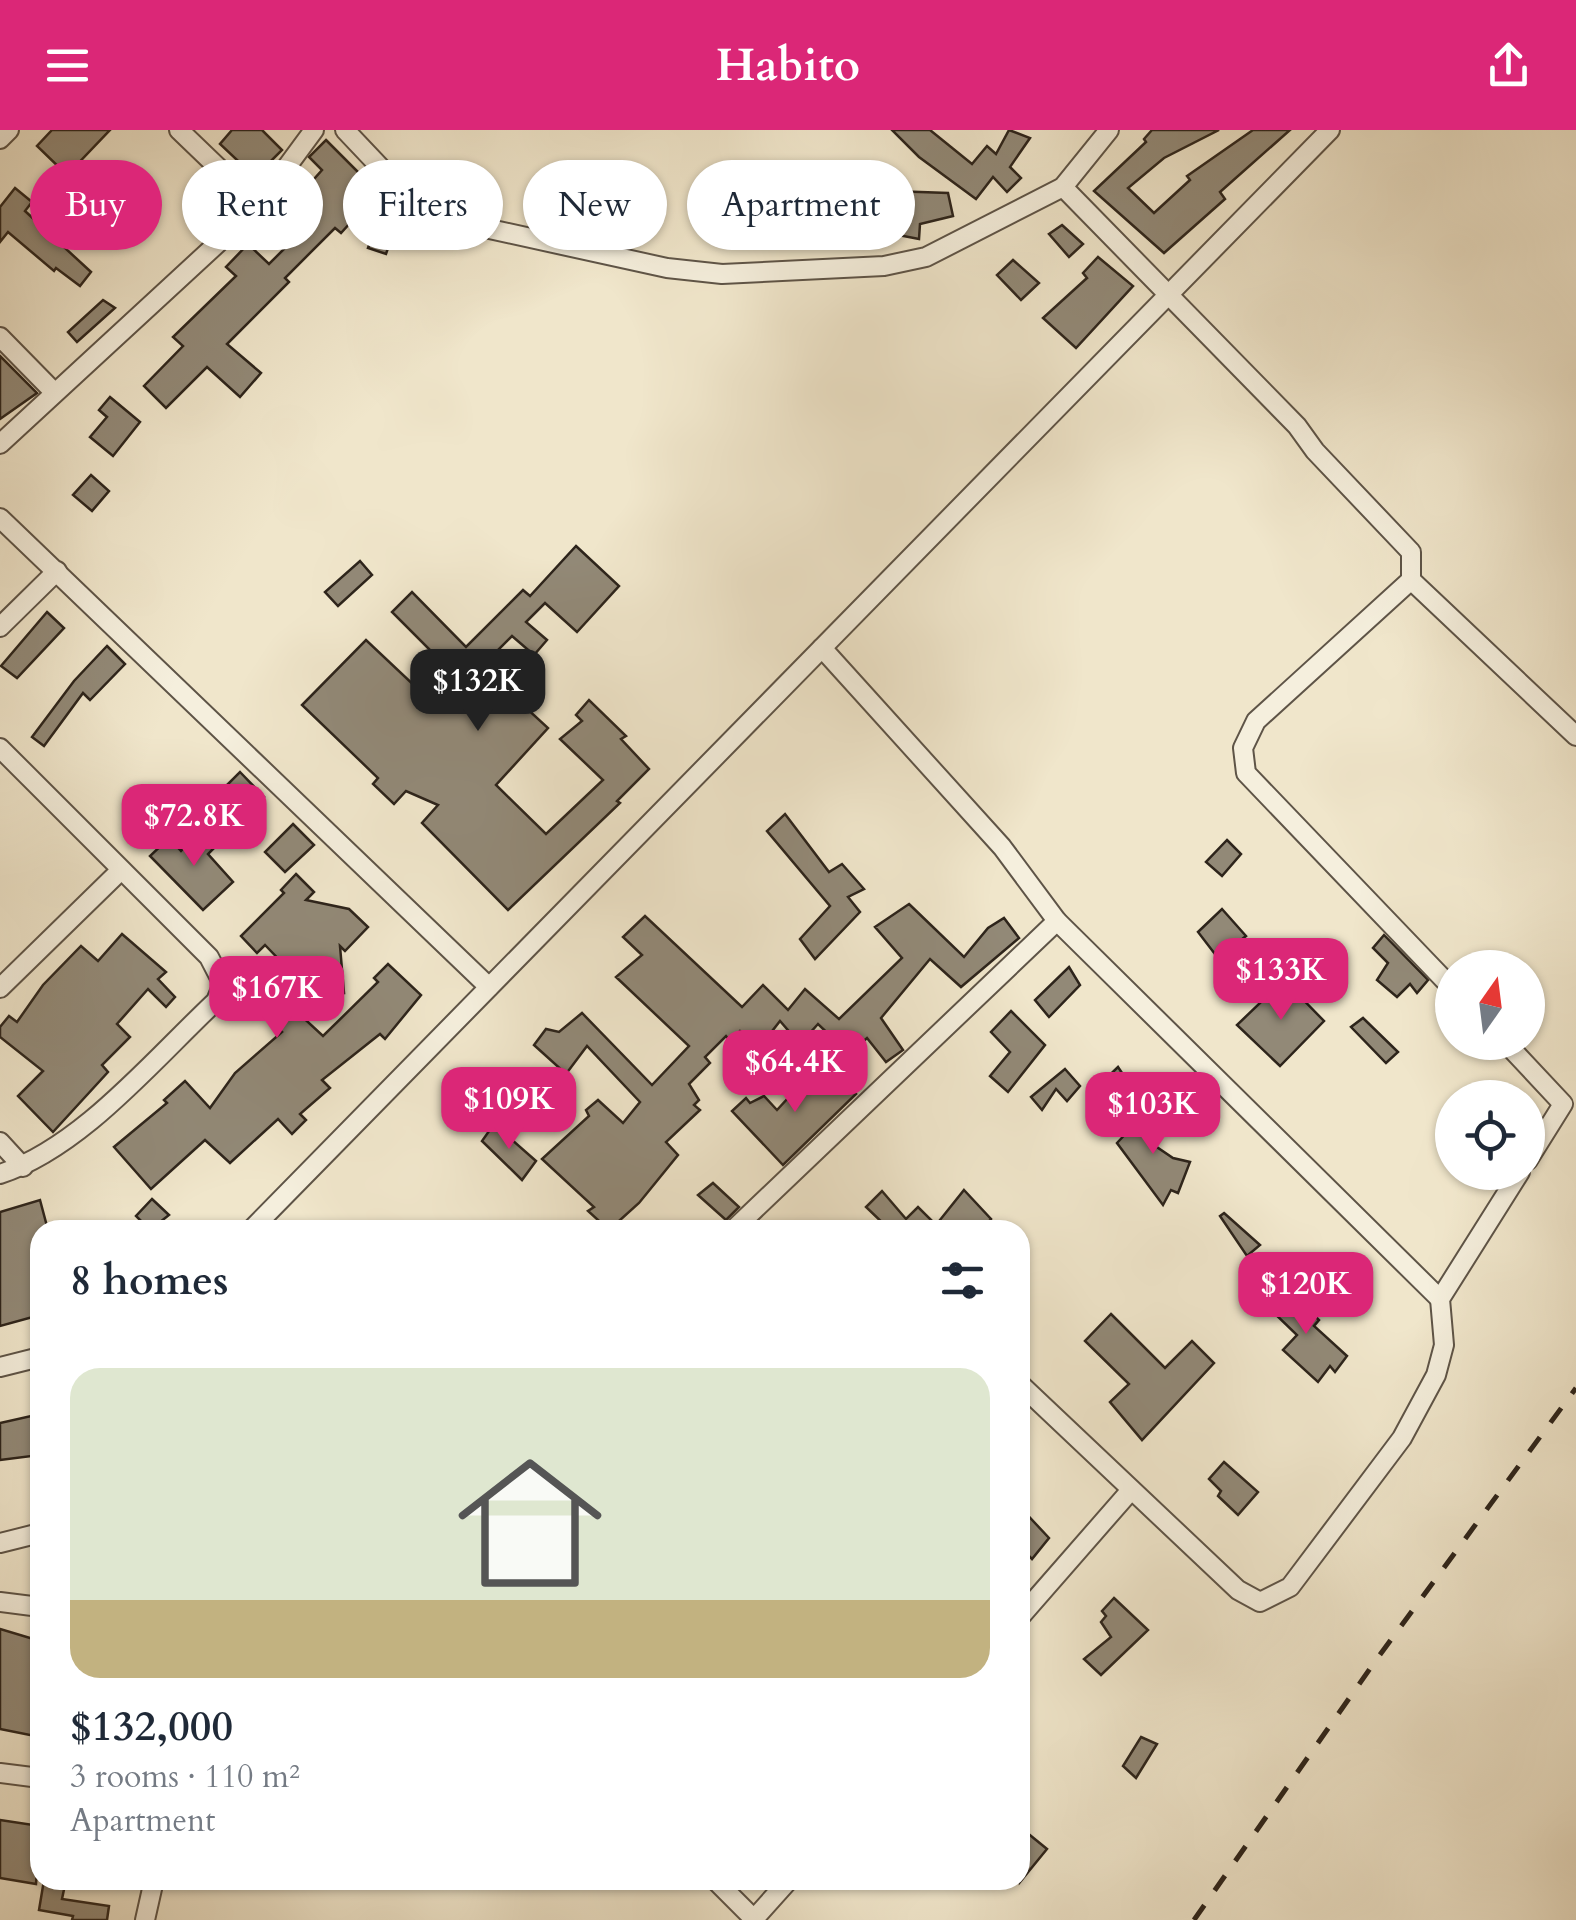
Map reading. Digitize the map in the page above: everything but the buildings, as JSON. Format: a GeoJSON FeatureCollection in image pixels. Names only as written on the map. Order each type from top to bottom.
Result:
{"type":"FeatureCollection","features":[{"type":"Feature","properties":{"kind":"street"},"geometry":{"type":"LineString","coordinates":[[0,139],[9,130]]}},
{"type":"Feature","properties":{"kind":"street"},"geometry":{"type":"LineString","coordinates":[[179,130],[210,160]]}},
{"type":"Feature","properties":{"kind":"street"},"geometry":{"type":"LineString","coordinates":[[292,160],[314,130]]}},
{"type":"Feature","properties":{"kind":"street"},"geometry":{"type":"LineString","coordinates":[[345,130],[416,205],[452,221],[667,268],[722,274],[884,266],[926,258],[1063,187],[1109,130]]}},
{"type":"Feature","properties":{"kind":"street"},"geometry":{"type":"LineString","coordinates":[[261,1220],[1330,130]]}},
{"type":"Feature","properties":{"kind":"street"},"geometry":{"type":"LineString","coordinates":[[1063,187],[1411,552],[1411,580],[1576,736]]}},
{"type":"Feature","properties":{"kind":"street"},"geometry":{"type":"LineString","coordinates":[[0,444],[209,250]]}},
{"type":"Feature","properties":{"kind":"street"},"geometry":{"type":"LineString","coordinates":[[0,337],[53,391]]}},
{"type":"Feature","properties":{"kind":"street"},"geometry":{"type":"LineString","coordinates":[[0,518],[490,987]]}},
{"type":"Feature","properties":{"kind":"street"},"geometry":{"type":"LineString","coordinates":[[0,627],[57,571]]}},
{"type":"Feature","properties":{"kind":"street"},"geometry":{"type":"LineString","coordinates":[[1411,580],[1256,721],[1244,748],[1246,773],[1435,970]]}},
{"type":"Feature","properties":{"kind":"street"},"geometry":{"type":"LineString","coordinates":[[822,648],[989,832],[1058,921],[1440,1299]]}},
{"type":"Feature","properties":{"kind":"street"},"geometry":{"type":"LineString","coordinates":[[0,748],[209,957],[223,984],[216,1001],[72,1136],[22,1166],[0,1174]]}},
{"type":"Feature","properties":{"kind":"street"},"geometry":{"type":"LineString","coordinates":[[0,988],[121,870]]}},
{"type":"Feature","properties":{"kind":"street"},"geometry":{"type":"LineString","coordinates":[[744,1220],[1058,921]]}},
{"type":"Feature","properties":{"kind":"street"},"geometry":{"type":"LineString","coordinates":[[1522,1060],[1541,1080]]}},
{"type":"Feature","properties":{"kind":"street"},"geometry":{"type":"LineString","coordinates":[[1545,1085],[1563,1104],[1545,1133]]}},
{"type":"Feature","properties":{"kind":"street"},"geometry":{"type":"LineString","coordinates":[[0,1142],[22,1166]]}},
{"type":"Feature","properties":{"kind":"street"},"geometry":{"type":"LineString","coordinates":[[1030,1394],[1249,1598],[1260,1602],[1290,1587],[1402,1438],[1436,1375],[1444,1345],[1440,1299],[1509,1190]]}},
{"type":"Feature","properties":{"kind":"street"},"geometry":{"type":"LineString","coordinates":[[0,1367],[30,1360]]}},
{"type":"Feature","properties":{"kind":"street"},"geometry":{"type":"LineString","coordinates":[[1030,1605],[1131,1490]]}},
{"type":"Feature","properties":{"kind":"street"},"geometry":{"type":"LineString","coordinates":[[0,1544],[30,1536]]}},
{"type":"Feature","properties":{"kind":"street"},"geometry":{"type":"LineString","coordinates":[[0,1602],[30,1606]]}},
{"type":"Feature","properties":{"kind":"street"},"geometry":{"type":"LineString","coordinates":[[0,1773],[30,1777]]}},
{"type":"Feature","properties":{"kind":"street"},"geometry":{"type":"LineString","coordinates":[[145,1920],[152,1890]]}},
{"type":"Feature","properties":{"kind":"street"},"geometry":{"type":"LineString","coordinates":[[725,1890],[755,1920],[780,1890]]}},
{"type":"Feature","properties":{"kind":"railway"},"geometry":{"type":"LineString","coordinates":[[1194,1920],[1376,1660],[1576,1388]]}}]}
